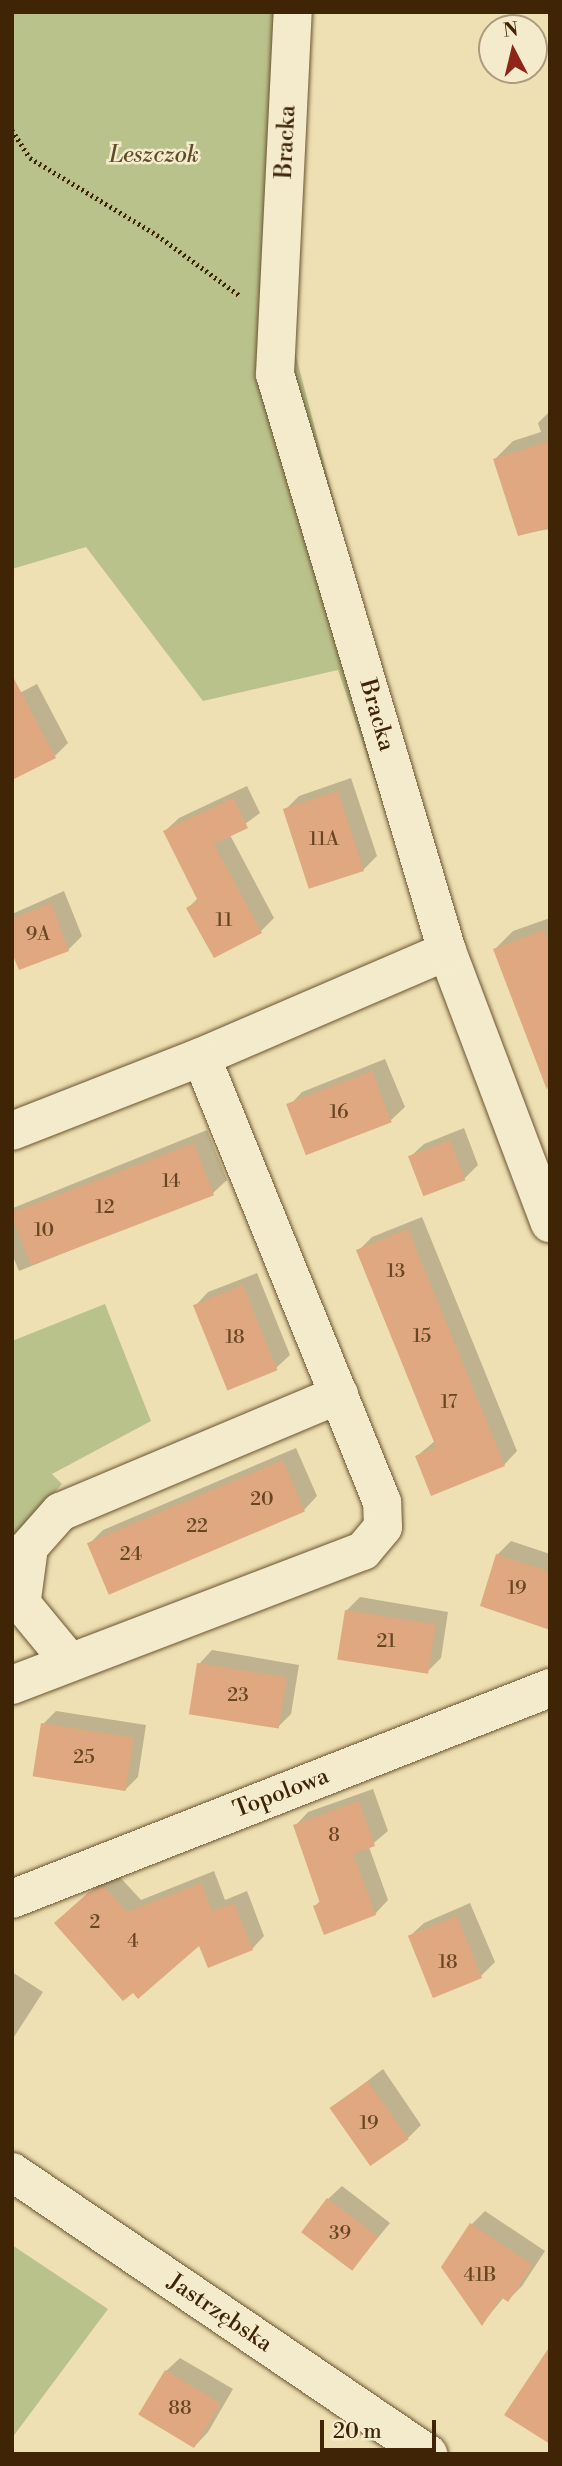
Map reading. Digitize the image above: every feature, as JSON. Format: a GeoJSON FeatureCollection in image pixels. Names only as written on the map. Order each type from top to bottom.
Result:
{"type":"FeatureCollection","features":[{"type":"Feature","properties":{"kind":"street","name":"Bracka"},"geometry":{"type":"LineString","coordinates":[[293,12],[275,320],[275,374],[447,951],[550,1223]]}},
{"type":"Feature","properties":{"kind":"street"},"geometry":{"type":"LineString","coordinates":[[12,1131],[201,1057],[447,951]]}},
{"type":"Feature","properties":{"kind":"street"},"geometry":{"type":"LineString","coordinates":[[12,1685],[68,1660],[363,1550],[383,1527],[382,1502],[201,1057]]}},
{"type":"Feature","properties":{"kind":"street"},"geometry":{"type":"LineString","coordinates":[[68,1660],[17,1595],[29,1547],[60,1512],[339,1395]]}},
{"type":"Feature","properties":{"kind":"street","name":"Topolowa"},"geometry":{"type":"LineString","coordinates":[[12,1899],[550,1688]]}},
{"type":"Feature","properties":{"kind":"street","name":"Jastrzębska"},"geometry":{"type":"LineString","coordinates":[[12,2172],[428,2454]]}},
{"type":"Feature","properties":{"kind":"path"},"geometry":{"type":"LineString","coordinates":[[12,130],[30,158],[157,235],[275,320]]}},
{"type":"Feature","properties":{"kind":"green space","name":"Leszczok"},"geometry":{"type":"Polygon","coordinates":[[[12,12],[306,12],[286,318],[396,737],[388,818],[338,670],[203,701],[86,547],[12,569],[12,12]]]}},
{"type":"Feature","properties":{"kind":"green space"},"geometry":{"type":"Polygon","coordinates":[[[105,1304],[151,1421],[52,1474],[62,1484],[12,1540],[12,1341],[105,1304]]]}},
{"type":"Feature","properties":{"kind":"green space"},"geometry":{"type":"Polygon","coordinates":[[[12,2245],[108,2309],[12,2438],[12,2245]]]}},
{"type":"Feature","properties":{"kind":"building"},"geometry":{"type":"Polygon","coordinates":[[[550,441],[550,528],[518,536],[493,459],[550,441]]]}},
{"type":"Feature","properties":{"kind":"building"},"geometry":{"type":"Polygon","coordinates":[[[12,675],[56,758],[12,780],[12,675]]]}},
{"type":"Feature","properties":{"kind":"building"},"geometry":{"type":"Polygon","coordinates":[[[338,791],[364,871],[309,889],[283,809],[338,791]]]}},
{"type":"Feature","properties":{"kind":"building"},"geometry":{"type":"Polygon","coordinates":[[[233,798],[248,828],[214,844],[262,933],[214,958],[186,908],[198,901],[163,831],[233,798]]]}},
{"type":"Feature","properties":{"kind":"building"},"geometry":{"type":"Polygon","coordinates":[[[51,903],[69,951],[19,970],[12,953],[12,919],[51,903]]]}},
{"type":"Feature","properties":{"kind":"building"},"geometry":{"type":"Polygon","coordinates":[[[544,930],[550,946],[547,1090],[493,949],[544,930]]]}},
{"type":"Feature","properties":{"kind":"building"},"geometry":{"type":"Polygon","coordinates":[[[372,1071],[392,1122],[306,1155],[286,1104],[372,1071]]]}},
{"type":"Feature","properties":{"kind":"building"},"geometry":{"type":"Polygon","coordinates":[[[450,1140],[465,1180],[423,1196],[408,1156],[450,1140]]]}},
{"type":"Feature","properties":{"kind":"building"},"geometry":{"type":"Polygon","coordinates":[[[194,1143],[214,1195],[31,1266],[12,1213],[194,1143]]]}},
{"type":"Feature","properties":{"kind":"building"},"geometry":{"type":"Polygon","coordinates":[[[408,1229],[505,1466],[431,1496],[415,1456],[436,1447],[356,1250],[408,1229]]]}},
{"type":"Feature","properties":{"kind":"building"},"geometry":{"type":"Polygon","coordinates":[[[243,1285],[277,1370],[227,1391],[193,1305],[243,1285]]]}},
{"type":"Feature","properties":{"kind":"building"},"geometry":{"type":"Polygon","coordinates":[[[283,1460],[305,1512],[109,1595],[87,1543],[283,1460]]]}},
{"type":"Feature","properties":{"kind":"building"},"geometry":{"type":"Polygon","coordinates":[[[496,1554],[550,1572],[550,1630],[480,1606],[496,1554]]]}},
{"type":"Feature","properties":{"kind":"building"},"geometry":{"type":"Polygon","coordinates":[[[345,1610],[436,1624],[428,1674],[337,1659],[345,1610]]]}},
{"type":"Feature","properties":{"kind":"building"},"geometry":{"type":"Polygon","coordinates":[[[197,1663],[287,1677],[279,1729],[189,1714],[197,1663]]]}},
{"type":"Feature","properties":{"kind":"building"},"geometry":{"type":"Polygon","coordinates":[[[41,1723],[134,1738],[125,1791],[33,1776],[41,1723]]]}},
{"type":"Feature","properties":{"kind":"building"},"geometry":{"type":"Polygon","coordinates":[[[359,1801],[375,1846],[353,1854],[376,1915],[324,1935],[313,1906],[320,1903],[293,1825],[359,1801]]]}},
{"type":"Feature","properties":{"kind":"building"},"geometry":{"type":"Polygon","coordinates":[[[201,1883],[212,1911],[234,1903],[253,1950],[208,1968],[199,1946],[138,1999],[133,1993],[123,2001],[54,1923],[89,1892],[104,1886],[127,1912],[201,1883]]]}},
{"type":"Feature","properties":{"kind":"building"},"geometry":{"type":"Polygon","coordinates":[[[457,1916],[482,1978],[433,1998],[408,1936],[457,1916]]]}},
{"type":"Feature","properties":{"kind":"building"},"geometry":{"type":"Polygon","coordinates":[[[368,2081],[409,2139],[370,2166],[329,2108],[368,2081]]]}},
{"type":"Feature","properties":{"kind":"building"},"geometry":{"type":"Polygon","coordinates":[[[327,2198],[378,2237],[352,2271],[301,2232],[327,2198]]]}},
{"type":"Feature","properties":{"kind":"building"},"geometry":{"type":"Polygon","coordinates":[[[470,2223],[533,2265],[508,2302],[501,2297],[482,2326],[441,2267],[470,2223]]]}},
{"type":"Feature","properties":{"kind":"building"},"geometry":{"type":"Polygon","coordinates":[[[550,2346],[550,2444],[504,2415],[550,2346]]]}},
{"type":"Feature","properties":{"kind":"building"},"geometry":{"type":"Polygon","coordinates":[[[165,2370],[221,2403],[194,2448],[138,2415],[165,2370]]]}}]}
